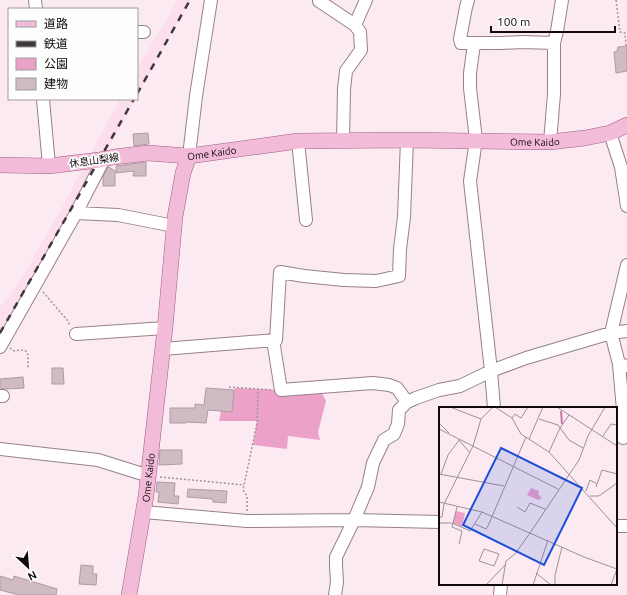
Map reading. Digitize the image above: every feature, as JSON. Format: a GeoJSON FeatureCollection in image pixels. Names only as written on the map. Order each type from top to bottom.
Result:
{"type":"FeatureCollection","features":[{"type":"Feature","properties":{"kind":"main road","name":"Ome Kaido"},"geometry":{"type":"LineString","coordinates":[[129,595],[149,476],[163,349],[175,217],[183,173],[189,156],[298,140],[476,140],[550,142],[585,138],[610,133],[627,125]]}},
{"type":"Feature","properties":{"kind":"main road","name":"休息山梨線"},"geometry":{"type":"LineString","coordinates":[[0,165],[49,166],[148,153],[189,156]]}},
{"type":"Feature","properties":{"kind":"street"},"geometry":{"type":"LineString","coordinates":[[189,156],[196,96],[211,0]]}},
{"type":"Feature","properties":{"kind":"street"},"geometry":{"type":"LineString","coordinates":[[319,0],[355,25],[360,32],[361,50],[346,71],[344,89],[343,141]]}},
{"type":"Feature","properties":{"kind":"street"},"geometry":{"type":"LineString","coordinates":[[355,25],[366,0]]}},
{"type":"Feature","properties":{"kind":"street"},"geometry":{"type":"LineString","coordinates":[[468,0],[460,39],[461,43],[554,43]]}},
{"type":"Feature","properties":{"kind":"street"},"geometry":{"type":"LineString","coordinates":[[550,142],[554,94],[554,43],[562,0]]}},
{"type":"Feature","properties":{"kind":"street"},"geometry":{"type":"LineString","coordinates":[[474,44],[470,73],[470,88],[476,140],[470,181],[494,407]]}},
{"type":"Feature","properties":{"kind":"street"},"geometry":{"type":"LineString","coordinates":[[43,100],[49,166]]}},
{"type":"Feature","properties":{"kind":"street"},"geometry":{"type":"LineString","coordinates":[[610,133],[622,167],[627,206]]}},
{"type":"Feature","properties":{"kind":"street"},"geometry":{"type":"LineString","coordinates":[[298,140],[306,220]]}},
{"type":"Feature","properties":{"kind":"street"},"geometry":{"type":"LineString","coordinates":[[163,349],[276,340],[280,272],[344,280],[376,281],[398,276],[404,217],[407,140]]}},
{"type":"Feature","properties":{"kind":"street"},"geometry":{"type":"LineString","coordinates":[[0,348],[76,213],[104,159]]}},
{"type":"Feature","properties":{"kind":"street"},"geometry":{"type":"LineString","coordinates":[[76,213],[118,215],[174,226]]}},
{"type":"Feature","properties":{"kind":"street"},"geometry":{"type":"LineString","coordinates":[[623,438],[623,365],[611,333],[627,265]]}},
{"type":"Feature","properties":{"kind":"street"},"geometry":{"type":"LineString","coordinates":[[76,334],[165,328]]}},
{"type":"Feature","properties":{"kind":"street"},"geometry":{"type":"LineString","coordinates":[[335,595],[337,582],[336,557],[368,487],[373,463],[384,440],[394,434],[398,424],[399,410],[407,402],[439,390],[460,386],[491,371],[526,358],[611,333],[627,331]]}},
{"type":"Feature","properties":{"kind":"street"},"geometry":{"type":"LineString","coordinates":[[273,340],[281,390],[373,383],[397,388],[407,402]]}},
{"type":"Feature","properties":{"kind":"street"},"geometry":{"type":"LineString","coordinates":[[0,448],[98,460],[149,476]]}},
{"type":"Feature","properties":{"kind":"street"},"geometry":{"type":"LineString","coordinates":[[144,512],[247,521],[354,520],[439,522]]}},
{"type":"Feature","properties":{"kind":"street"},"geometry":{"type":"LineString","coordinates":[[500,595],[501,585]]}},
{"type":"Feature","properties":{"kind":"path"},"geometry":{"type":"LineString","coordinates":[[616,0],[620,32],[625,33],[626,46]]}},
{"type":"Feature","properties":{"kind":"path"},"geometry":{"type":"LineString","coordinates":[[36,284],[68,322],[72,332],[76,334]]}},
{"type":"Feature","properties":{"kind":"path"},"geometry":{"type":"LineString","coordinates":[[8,333],[10,348],[14,351],[26,351],[28,355],[28,370]]}},
{"type":"Feature","properties":{"kind":"path"},"geometry":{"type":"LineString","coordinates":[[229,387],[258,390],[281,390]]}},
{"type":"Feature","properties":{"kind":"path"},"geometry":{"type":"LineString","coordinates":[[247,521],[247,496],[243,490],[257,423],[258,390]]}},
{"type":"Feature","properties":{"kind":"path"},"geometry":{"type":"LineString","coordinates":[[149,476],[244,485]]}},
{"type":"Feature","properties":{"kind":"shaded area"},"geometry":{"type":"Polygon","coordinates":[[[178,0],[191,0],[138,93],[138,67],[178,0]]]}},
{"type":"Feature","properties":{"kind":"shaded area"},"geometry":{"type":"Polygon","coordinates":[[[119,100],[134,100],[69,222],[0,338],[0,307],[23,276],[60,211],[119,100]]]}},
{"type":"Feature","properties":{"kind":"green space"},"geometry":{"type":"Polygon","coordinates":[[[319,387],[326,401],[318,432],[320,440],[288,436],[287,449],[253,445],[257,421],[219,421],[221,411],[232,412],[235,388],[281,390],[319,387]]]}},
{"type":"Feature","properties":{"kind":"building"},"geometry":{"type":"Polygon","coordinates":[[[627,46],[627,71],[616,73],[614,52],[617,51],[618,47],[627,46]]]}},
{"type":"Feature","properties":{"kind":"building"},"geometry":{"type":"Polygon","coordinates":[[[148,133],[149,144],[134,146],[133,134],[148,133]]]}},
{"type":"Feature","properties":{"kind":"building"},"geometry":{"type":"Polygon","coordinates":[[[146,162],[146,176],[133,176],[134,171],[116,173],[116,166],[146,162]]]}},
{"type":"Feature","properties":{"kind":"building"},"geometry":{"type":"Polygon","coordinates":[[[108,167],[115,171],[115,186],[103,186],[103,177],[108,167]]]}},
{"type":"Feature","properties":{"kind":"building"},"geometry":{"type":"Polygon","coordinates":[[[52,368],[63,368],[64,384],[52,384],[52,368]]]}},
{"type":"Feature","properties":{"kind":"building"},"geometry":{"type":"Polygon","coordinates":[[[23,377],[24,388],[0,388],[0,379],[23,377]]]}},
{"type":"Feature","properties":{"kind":"building"},"geometry":{"type":"Polygon","coordinates":[[[206,388],[234,390],[232,412],[208,410],[206,423],[170,423],[170,408],[195,408],[195,404],[204,405],[206,388]]]}},
{"type":"Feature","properties":{"kind":"building"},"geometry":{"type":"Polygon","coordinates":[[[160,450],[182,450],[182,464],[159,465],[160,450]]]}},
{"type":"Feature","properties":{"kind":"building"},"geometry":{"type":"Polygon","coordinates":[[[157,482],[175,483],[174,496],[179,496],[178,504],[158,502],[159,492],[156,492],[157,482]]]}},
{"type":"Feature","properties":{"kind":"building"},"geometry":{"type":"Polygon","coordinates":[[[188,489],[227,491],[226,503],[213,502],[213,499],[187,497],[188,489]]]}},
{"type":"Feature","properties":{"kind":"building"},"geometry":{"type":"Polygon","coordinates":[[[81,565],[93,566],[93,574],[97,574],[96,585],[79,584],[81,565]]]}},
{"type":"Feature","properties":{"kind":"building"},"geometry":{"type":"Polygon","coordinates":[[[0,576],[13,580],[14,576],[57,589],[56,595],[19,595],[0,590],[0,576]]]}},
{"type":"Feature","properties":{"kind":"railway"},"geometry":{"type":"LineString","coordinates":[[138,92],[190,0]]}},
{"type":"Feature","properties":{"kind":"railway"},"geometry":{"type":"LineString","coordinates":[[0,333],[133,100]]}}]}
